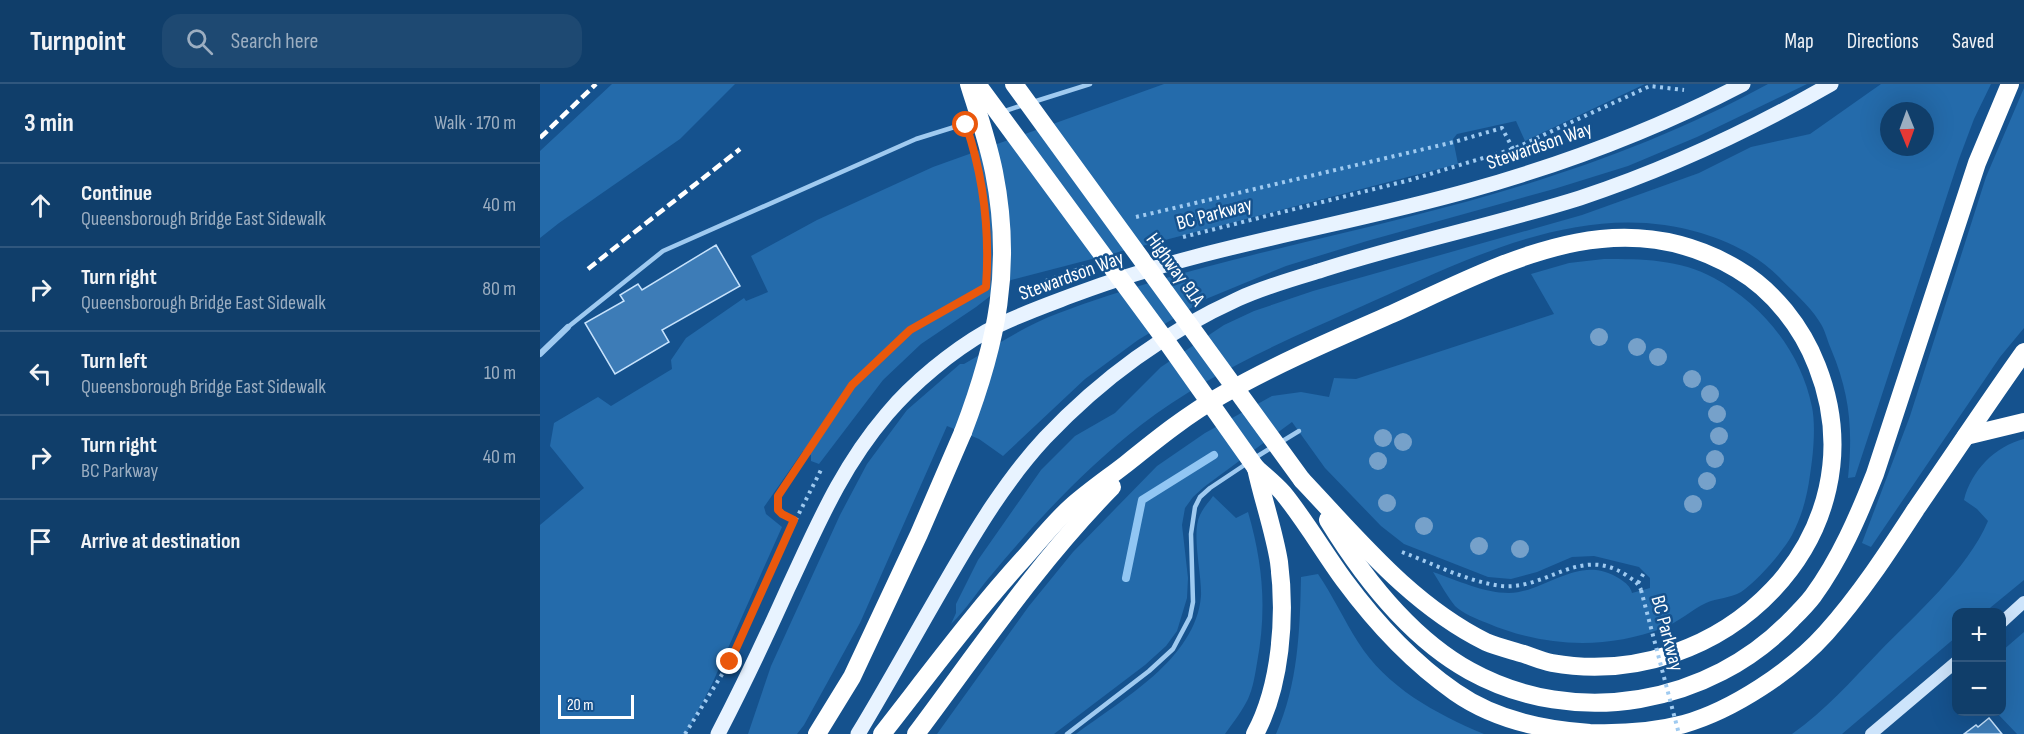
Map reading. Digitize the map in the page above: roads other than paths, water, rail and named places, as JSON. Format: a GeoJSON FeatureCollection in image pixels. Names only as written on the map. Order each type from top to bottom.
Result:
{"type":"FeatureCollection","features":[{"type":"Feature","properties":{"kind":"highway"},"geometry":{"type":"LineString","coordinates":[[817,734],[852,677],[919,534],[963,432],[980,387],[990,351],[998,310],[1003,247],[994,172],[969,84]]}},
{"type":"Feature","properties":{"kind":"highway"},"geometry":{"type":"LineString","coordinates":[[977,84],[1169,345],[1256,468],[1282,492],[1346,582],[1396,643],[1456,693],[1490,712],[1526,725],[1606,734],[1646,732],[1686,723],[1728,706],[1772,679],[1824,635],[1864,586],[2024,352]]}},
{"type":"Feature","properties":{"kind":"highway","name":"Highway 91A"},"geometry":{"type":"LineString","coordinates":[[1014,84],[1302,480]]}},
{"type":"Feature","properties":{"kind":"highway"},"geometry":{"type":"LineString","coordinates":[[1302,480],[1332,528],[1367,576],[1416,630],[1470,671],[1499,684],[1529,694],[1566,701],[1605,703],[1642,700],[1681,690],[1753,655],[1785,627],[1813,597],[1858,517],[1875,474],[1977,163],[2010,84]]}},
{"type":"Feature","properties":{"kind":"highway"},"geometry":{"type":"LineString","coordinates":[[882,734],[1010,573],[1068,510],[1166,432],[1205,405],[1250,388],[1493,268],[1540,251],[1614,237],[1645,238],[1676,242],[1717,257],[1752,278],[1779,304],[1803,335],[1828,397],[1832,431],[1832,464],[1826,497],[1815,528],[1796,562],[1770,592],[1744,616],[1713,638],[1676,654],[1636,665],[1593,667],[1550,663],[1488,643],[1438,613],[1399,582],[1302,480]]}},
{"type":"Feature","properties":{"kind":"highway"},"geometry":{"type":"LineString","coordinates":[[1966,436],[2024,422]]}},
{"type":"Feature","properties":{"kind":"highway"},"geometry":{"type":"LineString","coordinates":[[916,734],[1080,520],[1166,432]]}},
{"type":"Feature","properties":{"kind":"highway"},"geometry":{"type":"LineString","coordinates":[[1255,734],[1272,689],[1282,621],[1279,561],[1256,468]]}},
{"type":"Feature","properties":{"kind":"main road","name":"Stewardson Way"},"geometry":{"type":"LineString","coordinates":[[718,734],[738,696],[830,497],[858,452],[889,412],[924,377],[987,332],[1050,303],[1098,285],[1167,264],[1472,190],[1568,159],[1646,129],[1743,84]]}},
{"type":"Feature","properties":{"kind":"main road"},"geometry":{"type":"LineString","coordinates":[[858,734],[968,543],[1018,469],[1074,410],[1149,349],[1198,318],[1241,298],[1290,280],[1358,258],[1576,199],[1665,167],[1741,133],[1831,84]]}},
{"type":"Feature","properties":{"kind":"street"},"geometry":{"type":"LineString","coordinates":[[540,354],[568,327]]}},
{"type":"Feature","properties":{"kind":"street"},"geometry":{"type":"LineString","coordinates":[[2006,618],[2024,602]]}},
{"type":"Feature","properties":{"kind":"street"},"geometry":{"type":"LineString","coordinates":[[1871,734],[1952,665]]}},
{"type":"Feature","properties":{"kind":"lane"},"geometry":{"type":"LineString","coordinates":[[992,115],[1090,84]]}},
{"type":"Feature","properties":{"kind":"lane"},"geometry":{"type":"LineString","coordinates":[[568,327],[663,251],[916,139],[981,118]]}},
{"type":"Feature","properties":{"kind":"lane"},"geometry":{"type":"LineString","coordinates":[[1250,388],[1248,402],[1275,446]]}},
{"type":"Feature","properties":{"kind":"lane"},"geometry":{"type":"LineString","coordinates":[[1067,734],[1173,649],[1190,617],[1193,603],[1191,534],[1195,507],[1200,497],[1226,476],[1299,431]]}},
{"type":"Feature","properties":{"kind":"waterway"},"geometry":{"type":"LineString","coordinates":[[1126,578],[1142,500],[1214,455]]}},
{"type":"Feature","properties":{"kind":"railway"},"geometry":{"type":"LineString","coordinates":[[540,138],[596,84]]}},
{"type":"Feature","properties":{"kind":"railway"},"geometry":{"type":"LineString","coordinates":[[588,269],[740,149]]}}]}
